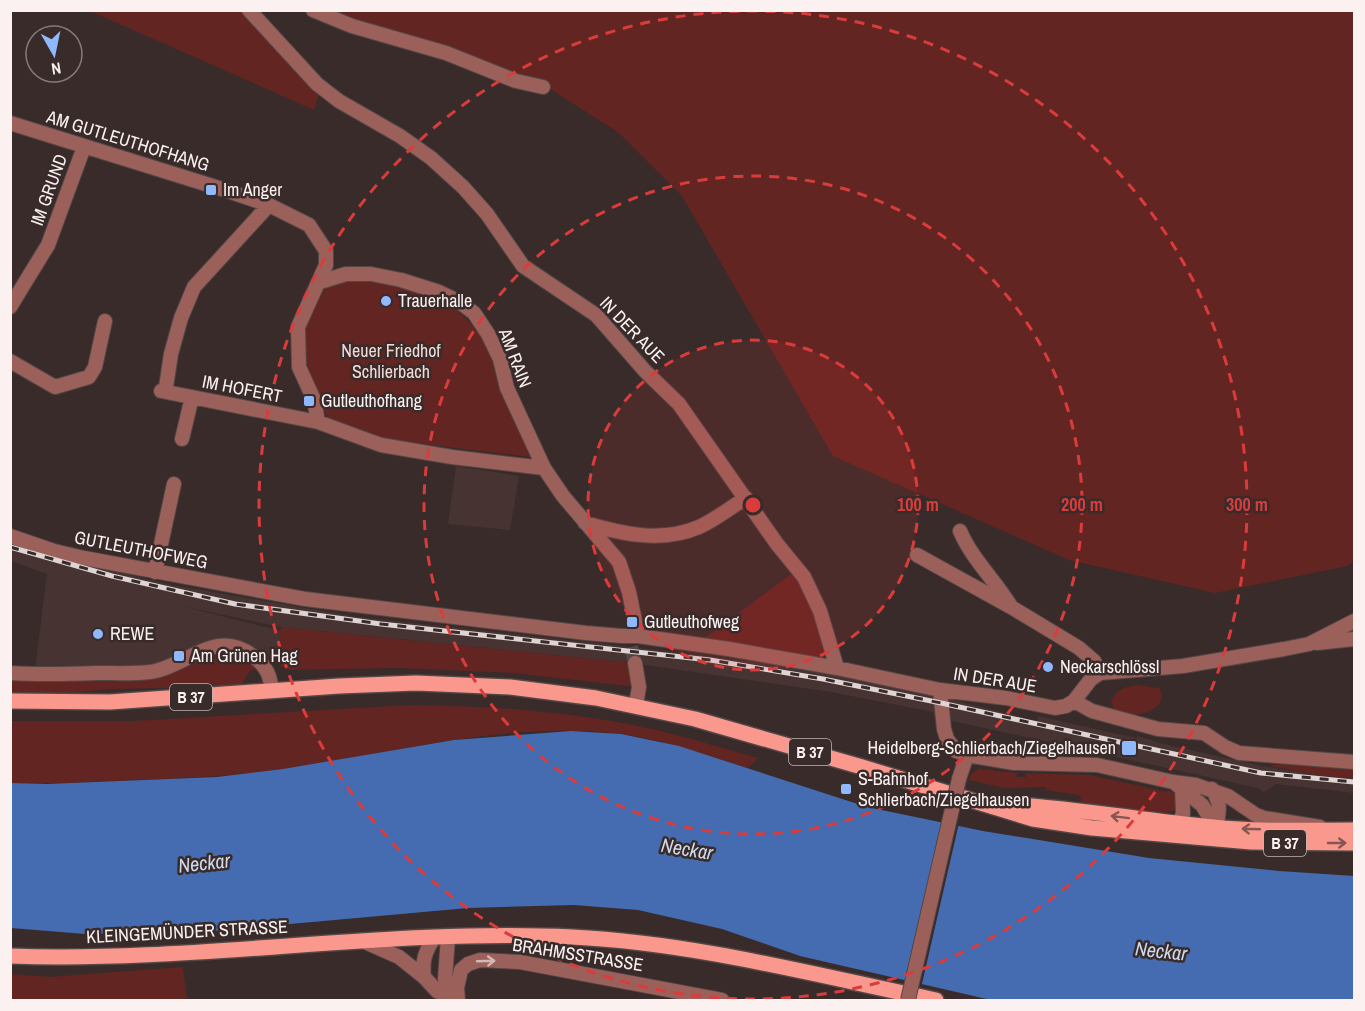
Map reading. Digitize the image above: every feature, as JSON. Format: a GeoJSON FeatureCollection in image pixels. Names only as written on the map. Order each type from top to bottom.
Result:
{"type":"FeatureCollection","features":[{"type":"Feature","properties":{"kind":"main road","name":"B 37"},"geometry":{"type":"LineString","coordinates":[[10,701],[110,702],[339,686],[436,683],[510,687],[636,705],[716,725],[1033,819],[1092,828],[1216,833],[1250,830],[1354,830]]}},
{"type":"Feature","properties":{"kind":"main road","name":"B 37"},"geometry":{"type":"LineString","coordinates":[[983,803],[1043,806],[1178,824],[1251,842],[1354,843]]}},
{"type":"Feature","properties":{"kind":"main road","name":"KLEINGEMÜNDER STRASSE"},"geometry":{"type":"LineString","coordinates":[[10,956],[64,958],[157,955],[441,937],[572,937],[682,949],[766,963],[936,1000]]}},
{"type":"Feature","properties":{"kind":"street","name":"IN DER AUE"},"geometry":{"type":"LineString","coordinates":[[249,10],[297,64],[322,88],[339,101],[400,136],[431,158],[464,187],[487,214],[523,266],[596,315],[679,404],[777,544],[807,581],[820,611],[837,668],[940,690],[1006,698],[1055,708],[1066,706],[1074,701]]}},
{"type":"Feature","properties":{"kind":"street"},"geometry":{"type":"LineString","coordinates":[[314,10],[368,32],[446,53],[516,81],[543,87]]}},
{"type":"Feature","properties":{"kind":"street","name":"AM GUTLEUTHOFHANG"},"geometry":{"type":"LineString","coordinates":[[10,123],[269,205],[309,225],[326,251],[326,265],[298,327],[299,367],[314,400],[318,422]]}},
{"type":"Feature","properties":{"kind":"street","name":"IM GRUND"},"geometry":{"type":"LineString","coordinates":[[10,307],[48,245],[84,147]]}},
{"type":"Feature","properties":{"kind":"street","name":"IM HOFERT"},"geometry":{"type":"LineString","coordinates":[[269,205],[194,287],[181,318],[171,354],[166,387],[163,391],[318,422]]}},
{"type":"Feature","properties":{"kind":"street","name":"AM RAIN"},"geometry":{"type":"LineString","coordinates":[[320,282],[346,274],[371,274],[401,280],[439,292],[474,314],[488,334],[500,359],[507,387],[544,468]]}},
{"type":"Feature","properties":{"kind":"street"},"geometry":{"type":"LineString","coordinates":[[10,361],[54,387],[90,377],[95,367],[105,321]]}},
{"type":"Feature","properties":{"kind":"street"},"geometry":{"type":"LineString","coordinates":[[182,440],[192,397]]}},
{"type":"Feature","properties":{"kind":"street"},"geometry":{"type":"LineString","coordinates":[[318,422],[381,445],[452,457],[544,468],[563,496],[619,562],[629,592],[632,639]]}},
{"type":"Feature","properties":{"kind":"street"},"geometry":{"type":"LineString","coordinates":[[155,572],[174,484]]}},
{"type":"Feature","properties":{"kind":"street"},"geometry":{"type":"LineString","coordinates":[[585,523],[616,532],[652,536],[679,534],[700,526],[746,498]]}},
{"type":"Feature","properties":{"kind":"street"},"geometry":{"type":"LineString","coordinates":[[960,531],[973,556],[1011,607]]}},
{"type":"Feature","properties":{"kind":"street","name":"GUTLEUTHOFWEG"},"geometry":{"type":"LineString","coordinates":[[10,536],[54,551],[304,599],[729,649],[837,668]]}},
{"type":"Feature","properties":{"kind":"street"},"geometry":{"type":"LineString","coordinates":[[917,555],[1011,607],[1085,652],[1094,661],[1100,673]]}},
{"type":"Feature","properties":{"kind":"street"},"geometry":{"type":"LineString","coordinates":[[1309,644],[1354,621]]}},
{"type":"Feature","properties":{"kind":"street"},"geometry":{"type":"LineString","coordinates":[[1354,639],[1309,644],[1184,666],[1100,673],[1091,679],[1074,701],[1092,711],[1158,729],[1204,733],[1239,753],[1354,762]]}},
{"type":"Feature","properties":{"kind":"street"},"geometry":{"type":"LineString","coordinates":[[10,673],[43,675],[149,672],[171,666],[205,649],[225,646],[246,651],[263,664],[270,675],[272,691]]}},
{"type":"Feature","properties":{"kind":"street"},"geometry":{"type":"LineString","coordinates":[[635,663],[639,687],[636,705]]}},
{"type":"Feature","properties":{"kind":"street","name":"IN DER AUE"},"geometry":{"type":"LineString","coordinates":[[940,690],[945,736],[956,751],[967,755]]}},
{"type":"Feature","properties":{"kind":"street"},"geometry":{"type":"LineString","coordinates":[[908,1000],[967,755],[1014,763],[1097,765],[1177,785],[1212,789],[1264,818],[1314,825],[1328,830]]}},
{"type":"Feature","properties":{"kind":"street"},"geometry":{"type":"LineString","coordinates":[[1177,785],[1184,814],[1178,824]]}},
{"type":"Feature","properties":{"kind":"street"},"geometry":{"type":"LineString","coordinates":[[1177,785],[1202,805],[1216,833]]}},
{"type":"Feature","properties":{"kind":"street"},"geometry":{"type":"LineString","coordinates":[[1212,789],[1220,802],[1221,811],[1216,833]]}},
{"type":"Feature","properties":{"kind":"street"},"geometry":{"type":"LineString","coordinates":[[424,977],[422,963],[424,952],[441,937]]}},
{"type":"Feature","properties":{"kind":"street"},"geometry":{"type":"LineString","coordinates":[[441,937],[445,979],[454,999]]}},
{"type":"Feature","properties":{"kind":"street","name":"KLEINGEMÜNDER STRASSE"},"geometry":{"type":"LineString","coordinates":[[365,942],[399,957],[424,977],[431,987],[454,999]]}},
{"type":"Feature","properties":{"kind":"street","name":"BRAHMSSTRASSE"},"geometry":{"type":"LineString","coordinates":[[454,999],[458,977],[462,970],[474,961],[489,960],[520,962],[722,1000]]}},
{"type":"Feature","properties":{"kind":"shaded area"},"geometry":{"type":"Polygon","coordinates":[[[456,466],[519,476],[510,530],[448,524],[456,466]]]}},
{"type":"Feature","properties":{"kind":"shaded area"},"geometry":{"type":"Polygon","coordinates":[[[11,542],[48,555],[172,585],[358,617],[796,667],[922,692],[1037,721],[1038,716],[1136,738],[1137,736],[1262,766],[1324,776],[1354,778],[1354,793],[1276,784],[1264,792],[1258,788],[934,717],[933,712],[831,692],[632,663],[281,627],[181,606],[281,631],[276,662],[241,642],[164,664],[133,670],[35,670],[47,574],[11,561],[11,542]]]}},
{"type":"Feature","properties":{"kind":"green space"},"geometry":{"type":"Polygon","coordinates":[[[90,11],[243,11],[320,90],[314,110],[90,11]]]}},
{"type":"Feature","properties":{"kind":"green space"},"geometry":{"type":"Polygon","coordinates":[[[333,11],[1354,11],[1354,561],[1347,566],[1215,593],[1069,560],[833,456],[682,196],[619,133],[544,85],[361,23],[333,11]]]}},
{"type":"Feature","properties":{"kind":"green space","name":"Neuer Friedhof Schlierbach"},"geometry":{"type":"Polygon","coordinates":[[[359,277],[422,291],[456,310],[466,319],[484,338],[531,457],[374,438],[327,417],[305,367],[304,327],[323,286],[359,277]]]}},
{"type":"Feature","properties":{"kind":"green space"},"geometry":{"type":"Polygon","coordinates":[[[794,572],[816,615],[825,655],[823,658],[705,638],[794,572]]]}},
{"type":"Feature","properties":{"kind":"green space"},"geometry":{"type":"Polygon","coordinates":[[[281,627],[632,663],[637,687],[513,673],[398,668],[288,670],[276,662],[281,627]]]}},
{"type":"Feature","properties":{"kind":"green space"},"geometry":{"type":"Polygon","coordinates":[[[218,638],[241,642],[270,659],[249,672],[241,686],[114,689],[64,693],[11,692],[10,666],[35,670],[133,670],[164,664],[197,645],[218,638]]]}},
{"type":"Feature","properties":{"kind":"green space"},"geometry":{"type":"Polygon","coordinates":[[[1136,685],[1159,688],[1162,695],[1161,701],[1145,713],[1130,715],[1114,710],[1111,702],[1115,695],[1124,688],[1136,685]]]}},
{"type":"Feature","properties":{"kind":"green space"},"geometry":{"type":"Polygon","coordinates":[[[410,705],[503,708],[595,718],[669,733],[758,758],[748,768],[685,748],[621,734],[536,731],[451,741],[325,763],[247,773],[106,781],[11,783],[11,721],[134,721],[410,705]]]}},
{"type":"Feature","properties":{"kind":"green space"},"geometry":{"type":"Polygon","coordinates":[[[1303,761],[1354,765],[1354,778],[1324,776],[1268,766],[1303,761]]]}},
{"type":"Feature","properties":{"kind":"green space"},"geometry":{"type":"Polygon","coordinates":[[[979,769],[1017,773],[1017,777],[1026,777],[1026,773],[1089,775],[1168,792],[1169,790],[1176,794],[1177,808],[1164,813],[1088,804],[1080,801],[1079,795],[1046,790],[1046,787],[1004,788],[969,780],[972,773],[979,769]]]}},
{"type":"Feature","properties":{"kind":"green space"},"geometry":{"type":"Polygon","coordinates":[[[183,967],[187,1000],[11,1000],[11,974],[49,977],[183,967]]]}},
{"type":"Feature","properties":{"kind":"water","name":"Neckar"},"geometry":{"type":"Polygon","coordinates":[[[571,731],[621,734],[679,746],[867,807],[983,831],[1149,858],[1354,876],[1354,1000],[991,1000],[800,956],[722,929],[638,910],[574,905],[468,908],[191,933],[85,934],[11,928],[10,783],[47,784],[217,777],[283,769],[454,740],[571,731]]]}},
{"type":"Feature","properties":{"kind":"pier"},"geometry":{"type":"Polygon","coordinates":[[[942,820],[959,823],[921,988],[904,984],[942,820]]]}},
{"type":"Feature","properties":{"kind":"tunnel"},"geometry":{"type":"LineString","coordinates":[[631,647],[635,663]]}},
{"type":"Feature","properties":{"kind":"railway"},"geometry":{"type":"LineString","coordinates":[[10,547],[112,576],[235,604],[381,624],[710,660],[823,679],[941,703],[1261,773],[1354,782]]}},
{"type":"Feature","properties":{"kind":"place","name":"Im Anger"},"geometry":{"type":"Point","coordinates":[211,190]}},
{"type":"Feature","properties":{"kind":"place","name":"Trauerhalle"},"geometry":{"type":"Point","coordinates":[386,301]}},
{"type":"Feature","properties":{"kind":"place","name":"Gutleuthofhang"},"geometry":{"type":"Point","coordinates":[309,401]}},
{"type":"Feature","properties":{"kind":"place","name":"Gutleuthofweg"},"geometry":{"type":"Point","coordinates":[632,622]}},
{"type":"Feature","properties":{"kind":"place","name":"REWE"},"geometry":{"type":"Point","coordinates":[98,634]}},
{"type":"Feature","properties":{"kind":"place","name":"Am Grünen Hag"},"geometry":{"type":"Point","coordinates":[179,656]}},
{"type":"Feature","properties":{"kind":"place","name":"Neckarschlössl"},"geometry":{"type":"Point","coordinates":[1048,667]}},
{"type":"Feature","properties":{"kind":"place","name":"Heidelberg-Schlierbach/Ziegelhausen"},"geometry":{"type":"Point","coordinates":[1129,748]}},
{"type":"Feature","properties":{"kind":"place","name":"S-Bahnhof Schlierbach/Ziegelhausen"},"geometry":{"type":"Point","coordinates":[846,789]}}]}
